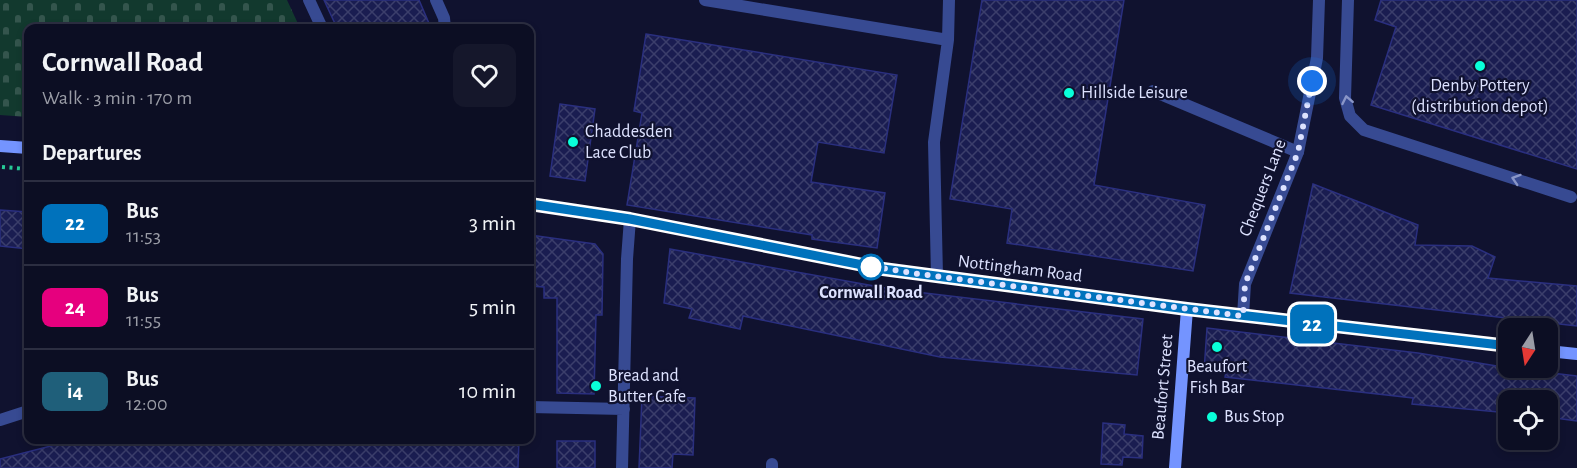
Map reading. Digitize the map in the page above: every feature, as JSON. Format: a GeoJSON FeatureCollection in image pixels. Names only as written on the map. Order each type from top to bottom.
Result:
{"type":"FeatureCollection","features":[{"type":"Feature","properties":{"kind":"street"},"geometry":{"type":"LineString","coordinates":[[309,0],[320,24]]}},
{"type":"Feature","properties":{"kind":"street"},"geometry":{"type":"LineString","coordinates":[[436,0],[445,24]]}},
{"type":"Feature","properties":{"kind":"street"},"geometry":{"type":"LineString","coordinates":[[705,0],[948,40]]}},
{"type":"Feature","properties":{"kind":"street"},"geometry":{"type":"LineString","coordinates":[[937,276],[934,142],[948,40],[949,0]]}},
{"type":"Feature","properties":{"kind":"street","name":"Chequers Lane"},"geometry":{"type":"LineString","coordinates":[[1243,316],[1245,284],[1298,152],[1317,58],[1319,0]]}},
{"type":"Feature","properties":{"kind":"street"},"geometry":{"type":"LineString","coordinates":[[1347,0],[1345,98],[1350,116],[1364,130],[1571,197]]}},
{"type":"Feature","properties":{"kind":"street"},"geometry":{"type":"LineString","coordinates":[[1153,91],[1298,152]]}},
{"type":"Feature","properties":{"kind":"street"},"geometry":{"type":"LineString","coordinates":[[0,146],[24,148]]}},
{"type":"Feature","properties":{"kind":"street","name":"Nottingham Road"},"geometry":{"type":"LineString","coordinates":[[534,205],[630,219],[883,269],[1243,316],[1498,345]]}},
{"type":"Feature","properties":{"kind":"street"},"geometry":{"type":"LineString","coordinates":[[622,468],[630,219]]}},
{"type":"Feature","properties":{"kind":"street","name":"Beaufort Street"},"geometry":{"type":"LineString","coordinates":[[1175,468],[1187,309]]}},
{"type":"Feature","properties":{"kind":"street"},"geometry":{"type":"LineString","coordinates":[[1558,352],[1577,354]]}},
{"type":"Feature","properties":{"kind":"street"},"geometry":{"type":"LineString","coordinates":[[534,408],[624,410]]}},
{"type":"Feature","properties":{"kind":"street"},"geometry":{"type":"LineString","coordinates":[[0,420],[24,412]]}},
{"type":"Feature","properties":{"kind":"path"},"geometry":{"type":"LineString","coordinates":[[0,167],[24,169]]}},
{"type":"Feature","properties":{"kind":"green space"},"geometry":{"type":"Polygon","coordinates":[[[0,0],[287,0],[298,24],[24,24],[24,117],[0,115],[0,0]]]}},
{"type":"Feature","properties":{"kind":"building"},"geometry":{"type":"Polygon","coordinates":[[[324,0],[419,0],[429,24],[335,24],[324,0]]]}},
{"type":"Feature","properties":{"kind":"building","name":"Hillside Leisure"},"geometry":{"type":"Polygon","coordinates":[[[982,0],[1124,0],[1094,185],[1205,205],[1193,271],[1007,243],[1012,209],[950,199],[982,0]]]}},
{"type":"Feature","properties":{"kind":"building","name":"Denby Pottery (distribution depot)"},"geometry":{"type":"Polygon","coordinates":[[[1381,0],[1577,0],[1577,169],[1371,105],[1396,27],[1375,20],[1381,0]]]}},
{"type":"Feature","properties":{"kind":"building"},"geometry":{"type":"Polygon","coordinates":[[[646,34],[897,75],[884,153],[818,142],[811,182],[885,193],[877,248],[812,239],[812,235],[627,205],[642,113],[634,111],[646,34]]]}},
{"type":"Feature","properties":{"kind":"building","name":"Chaddesden Lace Club"},"geometry":{"type":"Polygon","coordinates":[[[560,104],[595,109],[585,181],[550,176],[560,104]]]}},
{"type":"Feature","properties":{"kind":"building"},"geometry":{"type":"Polygon","coordinates":[[[1313,184],[1418,225],[1415,245],[1472,246],[1495,257],[1488,278],[1577,286],[1577,326],[1558,324],[1558,318],[1507,318],[1290,293],[1313,184]]]}},
{"type":"Feature","properties":{"kind":"building"},"geometry":{"type":"Polygon","coordinates":[[[0,210],[24,212],[24,249],[0,246],[0,210]]]}},
{"type":"Feature","properties":{"kind":"building"},"geometry":{"type":"Polygon","coordinates":[[[534,236],[595,244],[603,254],[602,315],[596,315],[594,394],[557,393],[557,298],[544,298],[544,287],[534,286],[534,236]]]}},
{"type":"Feature","properties":{"kind":"building"},"geometry":{"type":"Polygon","coordinates":[[[670,249],[891,289],[1143,319],[1137,375],[940,357],[743,316],[740,329],[689,318],[692,309],[664,303],[670,249]]]}},
{"type":"Feature","properties":{"kind":"building"},"geometry":{"type":"Polygon","coordinates":[[[1207,328],[1418,353],[1498,366],[1498,378],[1558,378],[1558,374],[1577,376],[1577,421],[1558,418],[1558,390],[1498,390],[1498,412],[1412,404],[1413,398],[1225,377],[1226,372],[1204,371],[1207,328]]]}},
{"type":"Feature","properties":{"kind":"building"},"geometry":{"type":"Polygon","coordinates":[[[642,396],[695,398],[693,455],[673,454],[672,468],[639,468],[642,396]]]}},
{"type":"Feature","properties":{"kind":"building"},"geometry":{"type":"Polygon","coordinates":[[[1103,423],[1125,425],[1124,434],[1143,436],[1142,458],[1123,457],[1122,465],[1101,464],[1103,423]]]}},
{"type":"Feature","properties":{"kind":"building"},"geometry":{"type":"Polygon","coordinates":[[[557,441],[595,441],[595,468],[557,468],[557,441]]]}},
{"type":"Feature","properties":{"kind":"building"},"geometry":{"type":"Polygon","coordinates":[[[58,444],[519,444],[518,468],[0,468],[0,459],[58,444]]]}},
{"type":"Feature","properties":{"kind":"bus line","name":"22"},"geometry":{"type":"LineString","coordinates":[[534,205],[630,219],[883,269],[1187,309],[1498,345]]}},
{"type":"Feature","properties":{"kind":"place","name":"Denby Pottery (distribution depot)"},"geometry":{"type":"Point","coordinates":[1480,66]}},
{"type":"Feature","properties":{"kind":"place","name":"Hillside Leisure"},"geometry":{"type":"Point","coordinates":[1069,93]}},
{"type":"Feature","properties":{"kind":"place","name":"Chaddesden Lace Club"},"geometry":{"type":"Point","coordinates":[573,142]}},
{"type":"Feature","properties":{"kind":"place","name":"Cornwall Road"},"geometry":{"type":"Point","coordinates":[871,267]}},
{"type":"Feature","properties":{"kind":"place","name":"Beaufort Fish Bar"},"geometry":{"type":"Point","coordinates":[1217,347]}},
{"type":"Feature","properties":{"kind":"place","name":"Bread and Butter Cafe"},"geometry":{"type":"Point","coordinates":[596,386]}},
{"type":"Feature","properties":{"kind":"place","name":"Bus Stop"},"geometry":{"type":"Point","coordinates":[1212,417]}},
{"type":"Feature","properties":{"kind":"route"},"geometry":{"type":"LineString","coordinates":[[871,267],[862,265],[1243,316],[1245,284],[1298,152],[1312,81]]}}]}
